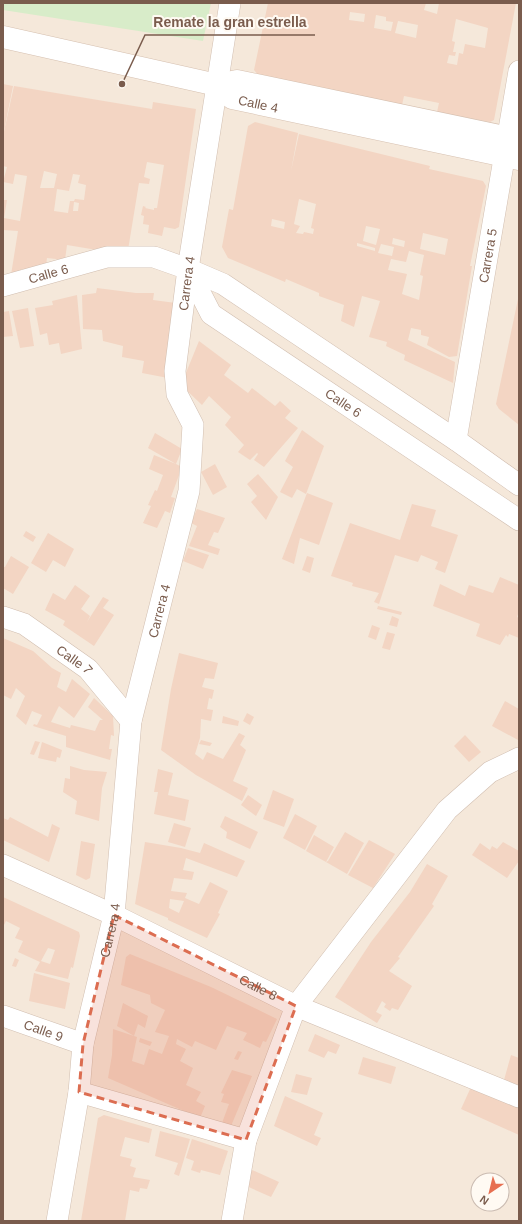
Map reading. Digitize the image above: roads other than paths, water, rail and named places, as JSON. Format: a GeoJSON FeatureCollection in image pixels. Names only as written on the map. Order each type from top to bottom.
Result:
{"type":"FeatureCollection","features":[{"type":"Feature","properties":{"kind":"street","name":"Carrera 4"},"geometry":{"type":"LineString","coordinates":[[57,1221],[79,1092],[84,1044],[114,914],[131,721],[189,492],[193,425],[177,394],[175,371],[188,268],[230,3]]}},
{"type":"Feature","properties":{"kind":"street","name":"Calle 4"},"geometry":{"type":"LineString","coordinates":[[3,37],[217,85],[232,98],[512,148]]}},
{"type":"Feature","properties":{"kind":"street","name":"Carrera 5"},"geometry":{"type":"LineString","coordinates":[[456,440],[512,148],[519,71]]}},
{"type":"Feature","properties":{"kind":"street","name":"Calle 6"},"geometry":{"type":"LineString","coordinates":[[3,286],[106,257],[154,257],[188,268],[223,284],[456,440],[519,485]]}},
{"type":"Feature","properties":{"kind":"street","name":"Calle 6"},"geometry":{"type":"LineString","coordinates":[[188,268],[210,314],[519,520]]}},
{"type":"Feature","properties":{"kind":"street","name":"Calle 7"},"geometry":{"type":"LineString","coordinates":[[3,617],[24,624],[88,669],[131,721]]}},
{"type":"Feature","properties":{"kind":"street"},"geometry":{"type":"LineString","coordinates":[[232,1221],[246,1140],[296,1006],[447,810],[490,772],[519,758]]}},
{"type":"Feature","properties":{"kind":"street","name":"Calle 8"},"geometry":{"type":"LineString","coordinates":[[3,865],[114,914],[296,1006],[519,1097]]}},
{"type":"Feature","properties":{"kind":"street","name":"Calle 9"},"geometry":{"type":"LineString","coordinates":[[3,1016],[84,1044]]}},
{"type":"Feature","properties":{"kind":"street"},"geometry":{"type":"LineString","coordinates":[[79,1092],[246,1140]]}},
{"type":"Feature","properties":{"kind":"place","name":"Remate la gran estrella"},"geometry":{"type":"Point","coordinates":[122,84]}}]}
